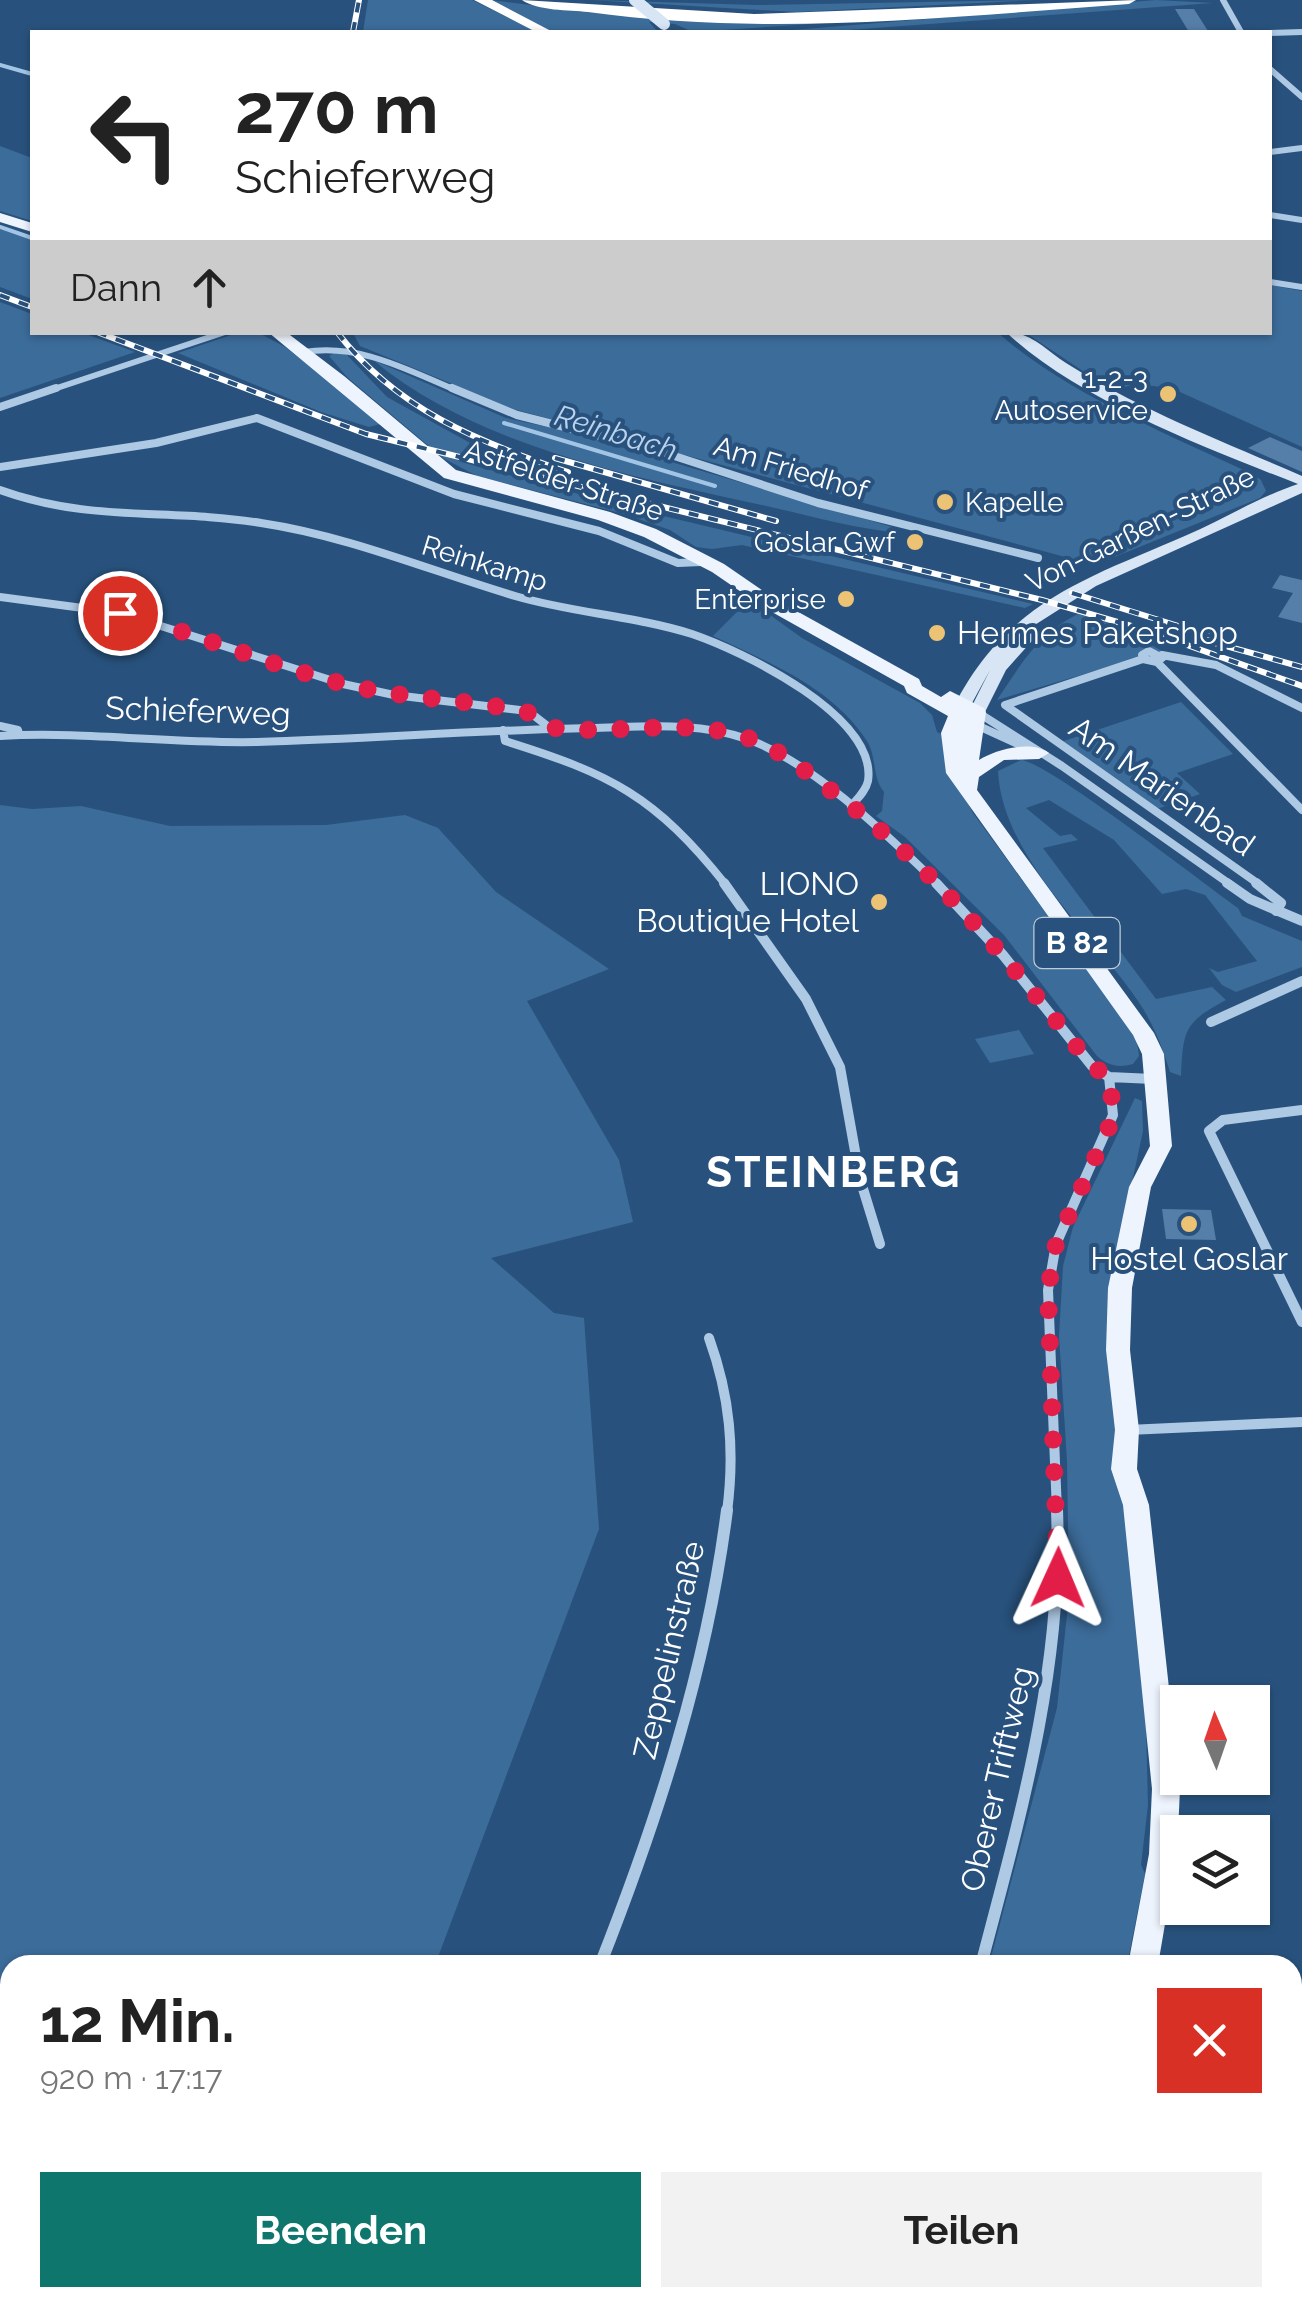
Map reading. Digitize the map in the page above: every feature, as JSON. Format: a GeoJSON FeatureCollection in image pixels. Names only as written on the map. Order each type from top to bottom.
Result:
{"type":"FeatureCollection","features":[{"type":"Feature","properties":{"kind":"highway"},"geometry":{"type":"LineString","coordinates":[[481,0],[542,30]]}},
{"type":"Feature","properties":{"kind":"highway"},"geometry":{"type":"LineString","coordinates":[[529,0],[618,12],[715,18],[950,13]]}},
{"type":"Feature","properties":{"kind":"highway"},"geometry":{"type":"LineString","coordinates":[[557,0],[676,12],[798,15],[1068,0]]}},
{"type":"Feature","properties":{"kind":"highway"},"geometry":{"type":"LineString","coordinates":[[758,30],[1129,0]]}},
{"type":"Feature","properties":{"kind":"main road"},"geometry":{"type":"LineString","coordinates":[[635,0],[669,28]]}},
{"type":"Feature","properties":{"kind":"main road"},"geometry":{"type":"LineString","coordinates":[[0,218],[30,227]]}},
{"type":"Feature","properties":{"kind":"main road","name":"Astfelder Straße"},"geometry":{"type":"LineString","coordinates":[[278,335],[450,474],[630,524],[701,562],[713,575],[728,578],[912,683],[914,689],[968,713]]}},
{"type":"Feature","properties":{"kind":"main road"},"geometry":{"type":"LineString","coordinates":[[1018,335],[1106,392],[1301,489]]}},
{"type":"Feature","properties":{"kind":"main road","name":"Von-Garßen-Straße"},"geometry":{"type":"LineString","coordinates":[[970,782],[968,713],[999,668],[1048,620],[1301,489]]}},
{"type":"Feature","properties":{"kind":"main road"},"geometry":{"type":"LineString","coordinates":[[970,782],[999,754],[1039,753]]}},
{"type":"Feature","properties":{"kind":"main road","name":"B 82"},"geometry":{"type":"LineString","coordinates":[[970,782],[1136,1025],[1154,1079],[1161,1146],[1158,1157],[1148,1166],[1120,1288],[1118,1350],[1127,1430],[1137,1447],[1143,1487],[1136,1506],[1166,1789],[1163,1854],[1144,1955]]}},
{"type":"Feature","properties":{"kind":"street"},"geometry":{"type":"LineString","coordinates":[[1224,1],[1240,30]]}},
{"type":"Feature","properties":{"kind":"street"},"geometry":{"type":"LineString","coordinates":[[1272,33],[1302,32]]}},
{"type":"Feature","properties":{"kind":"street"},"geometry":{"type":"LineString","coordinates":[[1272,72],[1302,97]]}},
{"type":"Feature","properties":{"kind":"street"},"geometry":{"type":"LineString","coordinates":[[1272,152],[1302,148]]}},
{"type":"Feature","properties":{"kind":"street"},"geometry":{"type":"LineString","coordinates":[[1272,215],[1302,220]]}},
{"type":"Feature","properties":{"kind":"street"},"geometry":{"type":"LineString","coordinates":[[1272,282],[1302,287]]}},
{"type":"Feature","properties":{"kind":"street"},"geometry":{"type":"LineString","coordinates":[[0,407],[215,335]]}},
{"type":"Feature","properties":{"kind":"street","name":"Am Friedhof"},"geometry":{"type":"LineString","coordinates":[[304,352],[334,347],[374,357],[517,416],[656,450],[818,503],[1038,558]]}},
{"type":"Feature","properties":{"kind":"street"},"geometry":{"type":"LineString","coordinates":[[0,467],[141,446],[257,418],[454,494],[599,531],[678,563],[701,562]]}},
{"type":"Feature","properties":{"kind":"street","name":"Reinkamp"},"geometry":{"type":"LineString","coordinates":[[0,490],[41,505],[80,512],[226,518],[284,527],[552,606],[712,641],[778,675],[840,720],[859,745],[868,768],[864,792],[851,806]]}},
{"type":"Feature","properties":{"kind":"street"},"geometry":{"type":"LineString","coordinates":[[0,596],[120,613],[343,684],[394,695],[528,712],[551,728]]}},
{"type":"Feature","properties":{"kind":"street","name":"Am Marienbad"},"geometry":{"type":"LineString","coordinates":[[1159,659],[1143,659],[1058,684],[1005,705],[1278,898],[1281,903],[1276,911]]}},
{"type":"Feature","properties":{"kind":"street"},"geometry":{"type":"LineString","coordinates":[[1159,659],[1206,664],[1245,678],[1302,708]]}},
{"type":"Feature","properties":{"kind":"street"},"geometry":{"type":"LineString","coordinates":[[1159,659],[1302,810]]}},
{"type":"Feature","properties":{"kind":"street","name":"Astfelder Straße"},"geometry":{"type":"LineString","coordinates":[[968,713],[1039,753],[1206,870],[1276,911],[1302,921]]}},
{"type":"Feature","properties":{"kind":"street"},"geometry":{"type":"LineString","coordinates":[[0,726],[18,730],[19,735]]}},
{"type":"Feature","properties":{"kind":"street","name":"Schieferweg"},"geometry":{"type":"LineString","coordinates":[[0,736],[114,733],[244,742],[551,728],[664,727],[732,733],[766,746],[851,806],[938,882],[995,944],[1092,1066],[1109,1077]]}},
{"type":"Feature","properties":{"kind":"street"},"geometry":{"type":"LineString","coordinates":[[504,730],[505,741],[601,774],[654,807],[680,832],[747,916],[818,1017],[841,1070],[861,1182],[880,1244]]}},
{"type":"Feature","properties":{"kind":"street"},"geometry":{"type":"LineString","coordinates":[[1210,1022],[1224,1012],[1302,981]]}},
{"type":"Feature","properties":{"kind":"street"},"geometry":{"type":"LineString","coordinates":[[1109,1077],[1154,1079]]}},
{"type":"Feature","properties":{"kind":"street","name":"Oberer Triftweg"},"geometry":{"type":"LineString","coordinates":[[983,1955],[1034,1766],[1054,1648],[1059,1561],[1048,1290],[1056,1244],[1114,1116],[1109,1077]]}},
{"type":"Feature","properties":{"kind":"street"},"geometry":{"type":"LineString","coordinates":[[1302,1110],[1212,1125],[1210,1137],[1302,1322]]}},
{"type":"Feature","properties":{"kind":"street","name":"Zeppelinstraße"},"geometry":{"type":"LineString","coordinates":[[604,1955],[643,1854],[684,1724],[703,1653],[722,1544],[732,1460],[730,1420],[726,1389],[709,1338]]}},
{"type":"Feature","properties":{"kind":"street"},"geometry":{"type":"LineString","coordinates":[[1127,1430],[1302,1422]]}},
{"type":"Feature","properties":{"kind":"shaded area"},"geometry":{"type":"Polygon","coordinates":[[[368,0],[472,0],[534,30],[363,30],[368,0]]]}},
{"type":"Feature","properties":{"kind":"shaded area"},"geometry":{"type":"Polygon","coordinates":[[[490,0],[556,8],[825,23],[688,30],[675,24],[649,22],[656,30],[549,30],[490,0]]]}},
{"type":"Feature","properties":{"kind":"shaded area"},"geometry":{"type":"Polygon","coordinates":[[[590,0],[757,5],[1038,0],[796,12],[590,0]]]}},
{"type":"Feature","properties":{"kind":"shaded area"},"geometry":{"type":"Polygon","coordinates":[[[1156,0],[1213,3],[848,30],[792,30],[1156,0]]]}},
{"type":"Feature","properties":{"kind":"shaded area"},"geometry":{"type":"Polygon","coordinates":[[[0,146],[30,157],[30,220],[0,211],[0,146]]]}},
{"type":"Feature","properties":{"kind":"shaded area"},"geometry":{"type":"Polygon","coordinates":[[[0,229],[30,239],[30,298],[0,287],[0,229]]]}},
{"type":"Feature","properties":{"kind":"shaded area"},"geometry":{"type":"Polygon","coordinates":[[[1272,285],[1302,291],[1302,447],[1171,388],[1134,384],[1113,391],[1029,335],[1272,335],[1272,285]]]}},
{"type":"Feature","properties":{"kind":"shaded area"},"geometry":{"type":"Polygon","coordinates":[[[0,302],[30,313],[30,335],[88,335],[135,352],[0,398],[0,302]]]}},
{"type":"Feature","properties":{"kind":"shaded area"},"geometry":{"type":"Polygon","coordinates":[[[231,335],[263,335],[285,347],[384,423],[369,427],[321,412],[178,353],[231,335]]]}},
{"type":"Feature","properties":{"kind":"shaded area"},"geometry":{"type":"Polygon","coordinates":[[[354,335],[1001,335],[1087,394],[1252,474],[1261,480],[1266,491],[1260,498],[1095,565],[513,409],[360,346],[354,335]]]}},
{"type":"Feature","properties":{"kind":"shaded area"},"geometry":{"type":"Polygon","coordinates":[[[336,352],[347,355],[387,397],[501,460],[463,452],[456,459],[461,462],[630,508],[1033,604],[1025,608],[742,545],[696,547],[670,530],[624,514],[477,476],[443,458],[348,378],[329,356],[336,352]]]}},
{"type":"Feature","properties":{"kind":"shaded area"},"geometry":{"type":"Polygon","coordinates":[[[373,360],[506,418],[566,431],[899,529],[899,533],[657,482],[555,453],[458,414],[373,360]]]}},
{"type":"Feature","properties":{"kind":"shaded area"},"geometry":{"type":"Polygon","coordinates":[[[749,600],[802,638],[920,703],[932,715],[937,732],[943,735],[950,769],[973,813],[1137,1042],[1139,1056],[1133,1064],[1114,1065],[1097,1056],[1004,935],[905,837],[876,816],[882,811],[884,792],[870,747],[853,722],[798,678],[713,636],[749,600]]]}},
{"type":"Feature","properties":{"kind":"shaded area"},"geometry":{"type":"Polygon","coordinates":[[[1078,614],[1120,627],[1162,651],[997,700],[1041,641],[1078,614]]]}},
{"type":"Feature","properties":{"kind":"shaded area"},"geometry":{"type":"Polygon","coordinates":[[[1181,702],[1233,754],[1177,773],[1200,794],[1157,809],[1061,742],[1181,702]]]}},
{"type":"Feature","properties":{"kind":"shaded area"},"geometry":{"type":"Polygon","coordinates":[[[1021,760],[1093,801],[1238,908],[1242,916],[1302,941],[1302,967],[1236,992],[1222,985],[1209,968],[1218,972],[1257,961],[1205,895],[1186,889],[1162,894],[1114,840],[1049,800],[1026,808],[1060,836],[1071,834],[1078,840],[1043,848],[1156,999],[1212,987],[1226,1000],[1194,1021],[1189,1029],[1181,1076],[1170,1072],[1157,1035],[1138,1001],[1052,892],[1015,833],[1003,802],[998,771],[1021,760]]]}},
{"type":"Feature","properties":{"kind":"shaded area"},"geometry":{"type":"Polygon","coordinates":[[[0,805],[32,809],[81,806],[170,826],[326,825],[405,815],[438,828],[496,892],[609,969],[527,1001],[619,1160],[633,1222],[491,1258],[554,1313],[584,1318],[599,1529],[439,1955],[0,1955],[0,805]]]}},
{"type":"Feature","properties":{"kind":"shaded area"},"geometry":{"type":"Polygon","coordinates":[[[1019,1030],[1034,1054],[990,1063],[975,1039],[1019,1030]]]}},
{"type":"Feature","properties":{"kind":"shaded area"},"geometry":{"type":"Polygon","coordinates":[[[1135,1098],[1142,1101],[1143,1131],[1122,1229],[1110,1350],[1146,1727],[1148,1805],[1141,1865],[1145,1874],[1129,1955],[992,1955],[1057,1708],[1069,1596],[1067,1461],[1059,1336],[1063,1266],[1073,1227],[1135,1098]]]}},
{"type":"Feature","properties":{"kind":"building"},"geometry":{"type":"Polygon","coordinates":[[[1175,9],[1194,9],[1207,30],[1188,30],[1175,9]]]}},
{"type":"Feature","properties":{"kind":"building"},"geometry":{"type":"Polygon","coordinates":[[[1270,437],[1302,451],[1302,472],[1248,448],[1270,437]]]}},
{"type":"Feature","properties":{"kind":"building"},"geometry":{"type":"Polygon","coordinates":[[[1280,575],[1302,580],[1302,623],[1278,617],[1293,593],[1272,588],[1280,575]]]}},
{"type":"Feature","properties":{"kind":"building","name":"Hostel Goslar"},"geometry":{"type":"Polygon","coordinates":[[[1162,1209],[1211,1210],[1216,1240],[1166,1239],[1162,1209]]]}},
{"type":"Feature","properties":{"kind":"waterway"},"geometry":{"type":"LineString","coordinates":[[0,65],[30,73]]}},
{"type":"Feature","properties":{"kind":"waterway"},"geometry":{"type":"LineString","coordinates":[[0,227],[30,237]]}},
{"type":"Feature","properties":{"kind":"waterway","name":"Reinbach"},"geometry":{"type":"LineString","coordinates":[[504,423],[715,486]]}},
{"type":"Feature","properties":{"kind":"railway"},"geometry":{"type":"LineString","coordinates":[[353,30],[359,0]]}},
{"type":"Feature","properties":{"kind":"railway"},"geometry":{"type":"LineString","coordinates":[[0,295],[30,306]]}},
{"type":"Feature","properties":{"kind":"railway"},"geometry":{"type":"LineString","coordinates":[[105,335],[366,434],[1042,600],[1145,630],[1302,686]]}},
{"type":"Feature","properties":{"kind":"railway"},"geometry":{"type":"LineString","coordinates":[[340,335],[385,382],[441,420],[568,472]]}},
{"type":"Feature","properties":{"kind":"railway"},"geometry":{"type":"LineString","coordinates":[[555,458],[776,521]]}},
{"type":"Feature","properties":{"kind":"railway"},"geometry":{"type":"LineString","coordinates":[[1072,593],[1230,642]]}},
{"type":"Feature","properties":{"kind":"railway"},"geometry":{"type":"LineString","coordinates":[[1215,643],[1302,667]]}},
{"type":"Feature","properties":{"kind":"place","name":"1-2-3 Autoservice"},"geometry":{"type":"Point","coordinates":[1168,394]}},
{"type":"Feature","properties":{"kind":"place","name":"Kapelle"},"geometry":{"type":"Point","coordinates":[945,502]}},
{"type":"Feature","properties":{"kind":"place","name":"Goslar Gwf"},"geometry":{"type":"Point","coordinates":[915,542]}},
{"type":"Feature","properties":{"kind":"place","name":"Enterprise"},"geometry":{"type":"Point","coordinates":[846,599]}},
{"type":"Feature","properties":{"kind":"place","name":"Hermes Paketshop"},"geometry":{"type":"Point","coordinates":[937,633]}},
{"type":"Feature","properties":{"kind":"place","name":"LIONO Boutique Hotel"},"geometry":{"type":"Point","coordinates":[879,902]}},
{"type":"Feature","properties":{"kind":"place","name":"Hostel Goslar"},"geometry":{"type":"Point","coordinates":[1189,1224]}},
{"type":"Feature","properties":{"kind":"district","name":"STEINBERG"},"geometry":{"type":"Point","coordinates":[834,1172]}},
{"type":"Feature","properties":{"kind":"route"},"geometry":{"type":"LineString","coordinates":[[120,613],[343,684],[394,695],[528,712],[551,728],[664,727],[732,733],[766,746],[800,768],[851,806],[938,882],[995,944],[1092,1066],[1109,1077],[1112,1092],[1114,1116],[1056,1244],[1048,1290],[1058,1578]]}}]}
